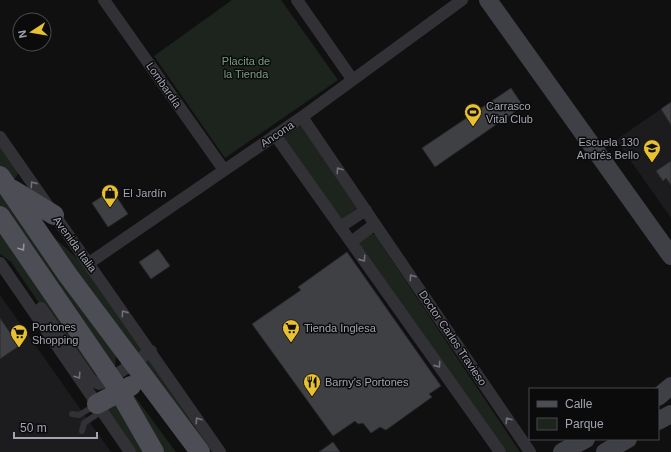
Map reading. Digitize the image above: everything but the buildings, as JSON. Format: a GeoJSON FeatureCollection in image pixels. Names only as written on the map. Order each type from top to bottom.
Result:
{"type":"FeatureCollection","features":[{"type":"Feature","properties":{"kind":"main road"},"geometry":{"type":"LineString","coordinates":[[3,181],[54,215]]}},
{"type":"Feature","properties":{"kind":"main road","name":"Avenida Italia"},"geometry":{"type":"LineString","coordinates":[[3,181],[133,363],[200,452]]}},
{"type":"Feature","properties":{"kind":"main road"},"geometry":{"type":"LineString","coordinates":[[0,216],[115,385],[154,452]]}},
{"type":"Feature","properties":{"kind":"main road"},"geometry":{"type":"LineString","coordinates":[[99,408],[115,385]]}},
{"type":"Feature","properties":{"kind":"main road"},"geometry":{"type":"LineString","coordinates":[[115,385],[132,386],[136,388],[184,452]]}},
{"type":"Feature","properties":{"kind":"street","name":"Lombardía"},"geometry":{"type":"LineString","coordinates":[[104,0],[224,170]]}},
{"type":"Feature","properties":{"kind":"street"},"geometry":{"type":"LineString","coordinates":[[297,0],[352,79]]}},
{"type":"Feature","properties":{"kind":"street","name":"Ancona"},"geometry":{"type":"LineString","coordinates":[[89,263],[302,117],[462,0]]}},
{"type":"Feature","properties":{"kind":"street"},"geometry":{"type":"LineString","coordinates":[[488,0],[671,256]]}},
{"type":"Feature","properties":{"kind":"street","name":"Doctor Carlos Travieso"},"geometry":{"type":"LineString","coordinates":[[302,117],[530,452]]}},
{"type":"Feature","properties":{"kind":"street"},"geometry":{"type":"LineString","coordinates":[[275,135],[500,452]]}},
{"type":"Feature","properties":{"kind":"street","name":"Avenida Italia"},"geometry":{"type":"LineString","coordinates":[[0,137],[151,351],[220,452]]}},
{"type":"Feature","properties":{"kind":"street"},"geometry":{"type":"LineString","coordinates":[[340,227],[366,210]]}},
{"type":"Feature","properties":{"kind":"street"},"geometry":{"type":"LineString","coordinates":[[351,242],[375,224]]}},
{"type":"Feature","properties":{"kind":"street"},"geometry":{"type":"LineString","coordinates":[[0,262],[7,265],[30,294],[91,380],[99,384],[115,385],[133,363],[151,351]]}},
{"type":"Feature","properties":{"kind":"street"},"geometry":{"type":"LineString","coordinates":[[0,262],[130,452]]}},
{"type":"Feature","properties":{"kind":"street"},"geometry":{"type":"LineString","coordinates":[[659,396],[671,386]]}},
{"type":"Feature","properties":{"kind":"street"},"geometry":{"type":"LineString","coordinates":[[659,421],[671,414]]}},
{"type":"Feature","properties":{"kind":"street"},"geometry":{"type":"LineString","coordinates":[[562,452],[584,440]]}},
{"type":"Feature","properties":{"kind":"street"},"geometry":{"type":"LineString","coordinates":[[605,452],[626,440]]}},
{"type":"Feature","properties":{"kind":"lane"},"geometry":{"type":"LineString","coordinates":[[72,414],[79,415],[99,408]]}},
{"type":"Feature","properties":{"kind":"lane"},"geometry":{"type":"LineString","coordinates":[[82,431],[84,423],[99,408]]}},
{"type":"Feature","properties":{"kind":"shaded area","name":"Escuela 130 Andrés Bello"},"geometry":{"type":"Polygon","coordinates":[[[671,102],[671,218],[616,140],[671,102]]]}},
{"type":"Feature","properties":{"kind":"shaded area","name":"Portones Shopping"},"geometry":{"type":"Polygon","coordinates":[[[0,295],[74,400],[111,452],[0,452],[0,295]]]}},
{"type":"Feature","properties":{"kind":"green space","name":"Placita de la Tienda"},"geometry":{"type":"Polygon","coordinates":[[[232,0],[281,0],[338,80],[225,158],[154,56],[232,0]]]}},
{"type":"Feature","properties":{"kind":"green space"},"geometry":{"type":"Polygon","coordinates":[[[301,126],[357,208],[340,221],[282,139],[301,126]]]}},
{"type":"Feature","properties":{"kind":"green space"},"geometry":{"type":"Polygon","coordinates":[[[0,143],[17,171],[18,174],[14,180],[0,168],[0,143]]]}},
{"type":"Feature","properties":{"kind":"green space"},"geometry":{"type":"Polygon","coordinates":[[[0,189],[116,356],[115,368],[0,207],[0,189]]]}},
{"type":"Feature","properties":{"kind":"green space"},"geometry":{"type":"Polygon","coordinates":[[[43,227],[80,261],[143,350],[139,355],[43,227]]]}},
{"type":"Feature","properties":{"kind":"green space"},"geometry":{"type":"Polygon","coordinates":[[[0,228],[103,376],[98,381],[63,338],[11,262],[0,254],[0,228]]]}},
{"type":"Feature","properties":{"kind":"green space"},"geometry":{"type":"Polygon","coordinates":[[[371,233],[375,235],[520,452],[507,452],[358,248],[357,243],[371,233]]]}},
{"type":"Feature","properties":{"kind":"green space"},"geometry":{"type":"Polygon","coordinates":[[[148,357],[215,452],[211,452],[143,362],[148,357]]]}},
{"type":"Feature","properties":{"kind":"green space"},"geometry":{"type":"Polygon","coordinates":[[[132,393],[133,394],[176,452],[162,452],[132,393]]]}},
{"type":"Feature","properties":{"kind":"green space"},"geometry":{"type":"Polygon","coordinates":[[[116,399],[147,452],[136,452],[106,410],[116,399]]]}},
{"type":"Feature","properties":{"kind":"place","name":"Carrasco Vital Club"},"geometry":{"type":"Point","coordinates":[473,127]}},
{"type":"Feature","properties":{"kind":"place","name":"Escuela 130 Andrés Bello"},"geometry":{"type":"Point","coordinates":[652,163]}},
{"type":"Feature","properties":{"kind":"place","name":"El Jardín"},"geometry":{"type":"Point","coordinates":[110,208]}},
{"type":"Feature","properties":{"kind":"place","name":"Tienda Inglesa"},"geometry":{"type":"Point","coordinates":[291,343]}},
{"type":"Feature","properties":{"kind":"place","name":"Portones Shopping"},"geometry":{"type":"Point","coordinates":[19,348]}},
{"type":"Feature","properties":{"kind":"place","name":"Barny's Portones"},"geometry":{"type":"Point","coordinates":[312,397]}}]}
